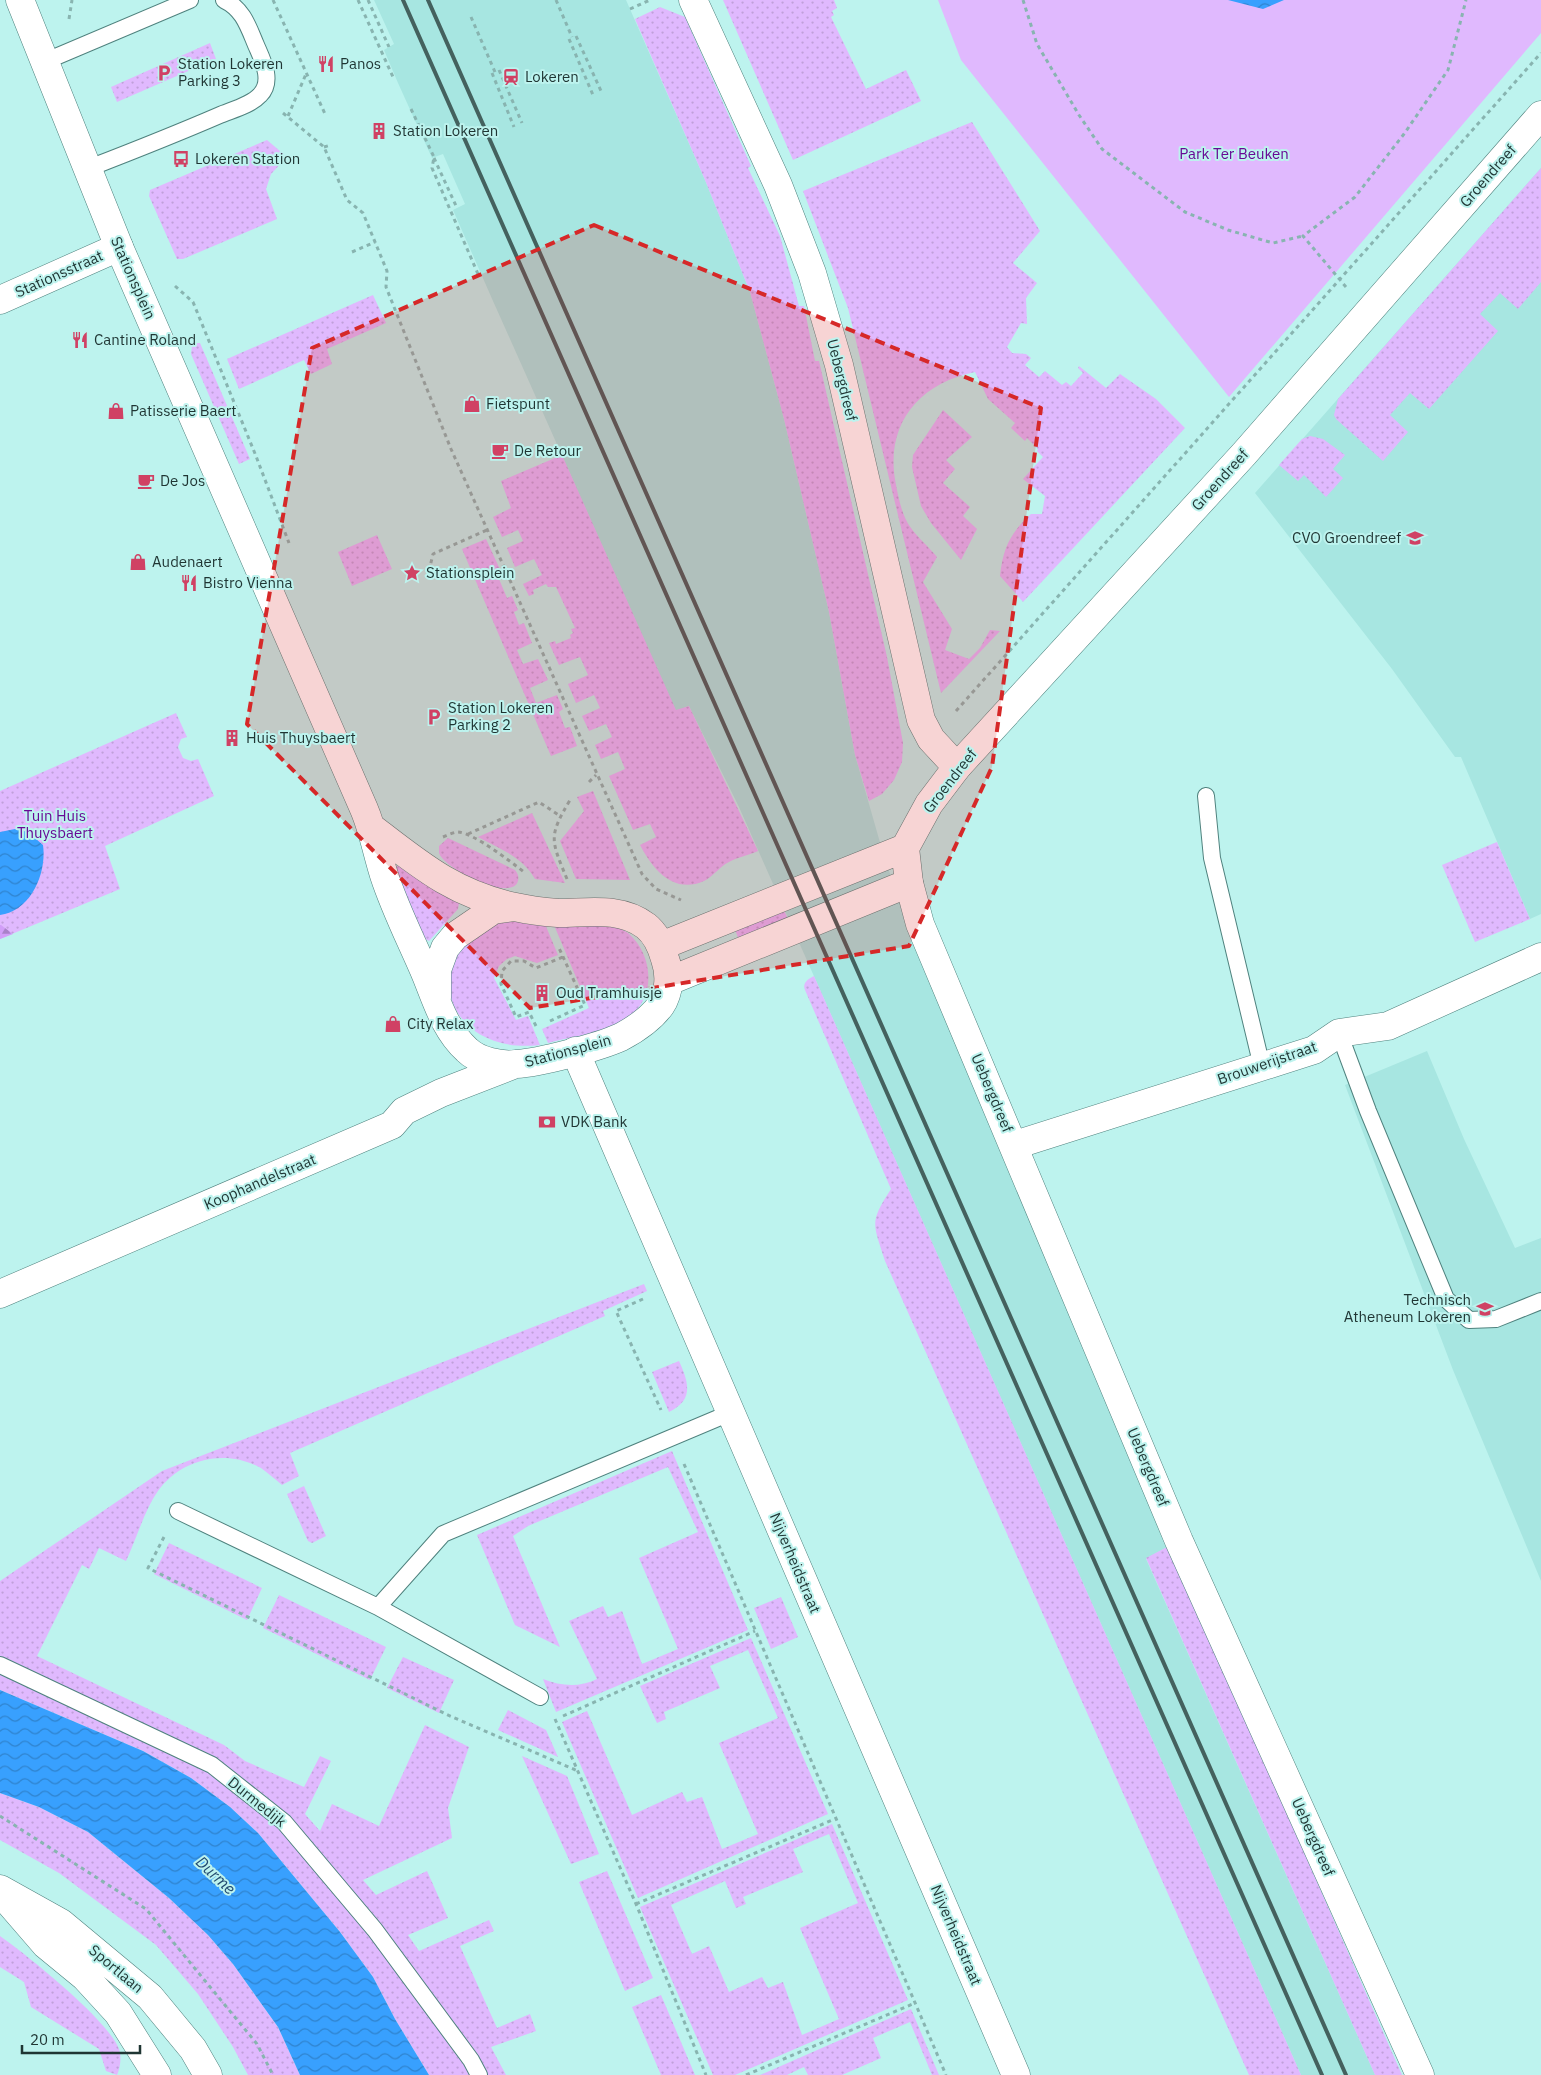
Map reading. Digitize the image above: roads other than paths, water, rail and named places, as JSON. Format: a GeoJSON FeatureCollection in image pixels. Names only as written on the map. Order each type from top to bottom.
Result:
{"type":"FeatureCollection","features":[{"type":"Feature","properties":{"kind":"street","name":"Uebergdreef"},"geometry":{"type":"LineString","coordinates":[[693,0],[778,185],[812,273],[839,365],[921,720],[931,739],[957,767]]}},
{"type":"Feature","properties":{"kind":"street","name":"Stationsplein"},"geometry":{"type":"LineString","coordinates":[[22,1],[119,247],[372,828],[384,876],[448,1029],[468,1052],[480,1059],[515,1065],[575,1051],[619,1038],[650,1018],[663,1003],[669,981],[668,967],[661,946],[647,927],[630,916],[607,912],[543,911],[515,907],[465,892],[417,863],[372,828]]}},
{"type":"Feature","properties":{"kind":"street","name":"Groendreef"},"geometry":{"type":"LineString","coordinates":[[905,848],[929,804],[957,767],[1244,454],[1541,115]]}},
{"type":"Feature","properties":{"kind":"street","name":"Stationsstraat"},"geometry":{"type":"LineString","coordinates":[[0,300],[119,247]]}},
{"type":"Feature","properties":{"kind":"street","name":"Uebergdreef"},"geometry":{"type":"LineString","coordinates":[[905,848],[909,883],[915,911],[1015,1145],[1179,1541],[1420,2075]]}},
{"type":"Feature","properties":{"kind":"street"},"geometry":{"type":"LineString","coordinates":[[661,946],[905,848]]}},
{"type":"Feature","properties":{"kind":"street"},"geometry":{"type":"LineString","coordinates":[[669,981],[909,883]]}},
{"type":"Feature","properties":{"kind":"street","name":"Stationsplein"},"geometry":{"type":"LineString","coordinates":[[437,1003],[437,970],[445,948],[468,925],[493,910],[515,907]]}},
{"type":"Feature","properties":{"kind":"street","name":"Brouwerijstraat"},"geometry":{"type":"LineString","coordinates":[[1015,1145],[1314,1050],[1339,1033],[1388,1026],[1541,957]]}},
{"type":"Feature","properties":{"kind":"street","name":"Nijverheidstraat"},"geometry":{"type":"LineString","coordinates":[[575,1051],[1016,2075]]}},
{"type":"Feature","properties":{"kind":"street","name":"Koophandelstraat"},"geometry":{"type":"LineString","coordinates":[[0,1294],[392,1125],[404,1111],[440,1094],[515,1065]]}},
{"type":"Feature","properties":{"kind":"street","name":"Sportlaan"},"geometry":{"type":"LineString","coordinates":[[0,1891],[46,1945],[85,1977],[118,2013],[157,2075]]}},
{"type":"Feature","properties":{"kind":"street","name":"Sportlaan"},"geometry":{"type":"LineString","coordinates":[[0,1891],[61,1923],[150,1997],[193,2049],[208,2075]]}},
{"type":"Feature","properties":{"kind":"lane"},"geometry":{"type":"LineString","coordinates":[[46,62],[190,0]]}},
{"type":"Feature","properties":{"kind":"lane"},"geometry":{"type":"LineString","coordinates":[[89,168],[184,131],[249,102],[261,94],[266,80],[266,66],[243,15],[232,4],[224,0]]}},
{"type":"Feature","properties":{"kind":"lane"},"geometry":{"type":"LineString","coordinates":[[1206,796],[1212,858],[1262,1067]]}},
{"type":"Feature","properties":{"kind":"lane"},"geometry":{"type":"LineString","coordinates":[[1339,1033],[1368,1111],[1446,1299],[1469,1320],[1496,1319],[1541,1301]]}},
{"type":"Feature","properties":{"kind":"lane"},"geometry":{"type":"LineString","coordinates":[[378,1607],[444,1534],[730,1412]]}},
{"type":"Feature","properties":{"kind":"lane"},"geometry":{"type":"LineString","coordinates":[[178,1511],[378,1607],[540,1697]]}},
{"type":"Feature","properties":{"kind":"lane","name":"Durmedijk"},"geometry":{"type":"LineString","coordinates":[[0,1665],[212,1765],[284,1822],[375,1930],[471,2060],[479,2075]]}},
{"type":"Feature","properties":{"kind":"water"},"geometry":{"type":"Polygon","coordinates":[[[1228,0],[1284,0],[1263,9],[1228,0]]]}},
{"type":"Feature","properties":{"kind":"water"},"geometry":{"type":"Polygon","coordinates":[[[15,829],[28,832],[43,845],[44,856],[35,889],[20,906],[11,912],[0,915],[0,832],[15,829]]]}},
{"type":"Feature","properties":{"kind":"water","name":"Durme"},"geometry":{"type":"Polygon","coordinates":[[[0,1690],[143,1751],[191,1778],[230,1807],[258,1833],[340,1932],[373,1977],[395,2019],[429,2075],[300,2075],[278,2027],[233,1964],[208,1935],[169,1898],[88,1832],[39,1807],[0,1793],[0,1690]]]}},
{"type":"Feature","properties":{"kind":"railway"},"geometry":{"type":"LineString","coordinates":[[403,0],[1322,2075]]}},
{"type":"Feature","properties":{"kind":"railway"},"geometry":{"type":"LineString","coordinates":[[428,0],[1346,2075]]}},
{"type":"Feature","properties":{"kind":"place","name":"Panos"},"geometry":{"type":"Point","coordinates":[326,64]}},
{"type":"Feature","properties":{"kind":"place","name":"Station Lokeren Parking 3"},"geometry":{"type":"Point","coordinates":[164,73]}},
{"type":"Feature","properties":{"kind":"place","name":"Lokeren"},"geometry":{"type":"Point","coordinates":[511,77]}},
{"type":"Feature","properties":{"kind":"place","name":"Station Lokeren"},"geometry":{"type":"Point","coordinates":[379,131]}},
{"type":"Feature","properties":{"kind":"place","name":"Lokeren Station"},"geometry":{"type":"Point","coordinates":[181,159]}},
{"type":"Feature","properties":{"kind":"place","name":"Cantine Roland"},"geometry":{"type":"Point","coordinates":[80,340]}},
{"type":"Feature","properties":{"kind":"place","name":"Fietspunt"},"geometry":{"type":"Point","coordinates":[472,404]}},
{"type":"Feature","properties":{"kind":"place","name":"Patisserie Baert"},"geometry":{"type":"Point","coordinates":[116,411]}},
{"type":"Feature","properties":{"kind":"place","name":"De Retour"},"geometry":{"type":"Point","coordinates":[500,451]}},
{"type":"Feature","properties":{"kind":"place","name":"De Jos"},"geometry":{"type":"Point","coordinates":[146,481]}},
{"type":"Feature","properties":{"kind":"place","name":"CVO Groendreef"},"geometry":{"type":"Point","coordinates":[1415,538]}},
{"type":"Feature","properties":{"kind":"place","name":"Audenaert"},"geometry":{"type":"Point","coordinates":[138,562]}},
{"type":"Feature","properties":{"kind":"place","name":"Stationsplein"},"geometry":{"type":"Point","coordinates":[412,573]}},
{"type":"Feature","properties":{"kind":"place","name":"Bistro Vienna"},"geometry":{"type":"Point","coordinates":[189,583]}},
{"type":"Feature","properties":{"kind":"place","name":"Station Lokeren Parking 2"},"geometry":{"type":"Point","coordinates":[434,717]}},
{"type":"Feature","properties":{"kind":"place","name":"Huis Thuysbaert"},"geometry":{"type":"Point","coordinates":[232,738]}},
{"type":"Feature","properties":{"kind":"place","name":"Oud Tramhuisje"},"geometry":{"type":"Point","coordinates":[542,993]}},
{"type":"Feature","properties":{"kind":"place","name":"City Relax"},"geometry":{"type":"Point","coordinates":[393,1024]}},
{"type":"Feature","properties":{"kind":"place","name":"VDK Bank"},"geometry":{"type":"Point","coordinates":[547,1122]}},
{"type":"Feature","properties":{"kind":"place","name":"Technisch Atheneum Lokeren"},"geometry":{"type":"Point","coordinates":[1485,1309]}},
{"type":"Feature","properties":{"kind":"park label","name":"Park Ter Beuken"},"geometry":{"type":"Point","coordinates":[1234,154]}},
{"type":"Feature","properties":{"kind":"park label","name":"Tuin Huis Thuysbaert"},"geometry":{"type":"Point","coordinates":[55,824]}}]}
